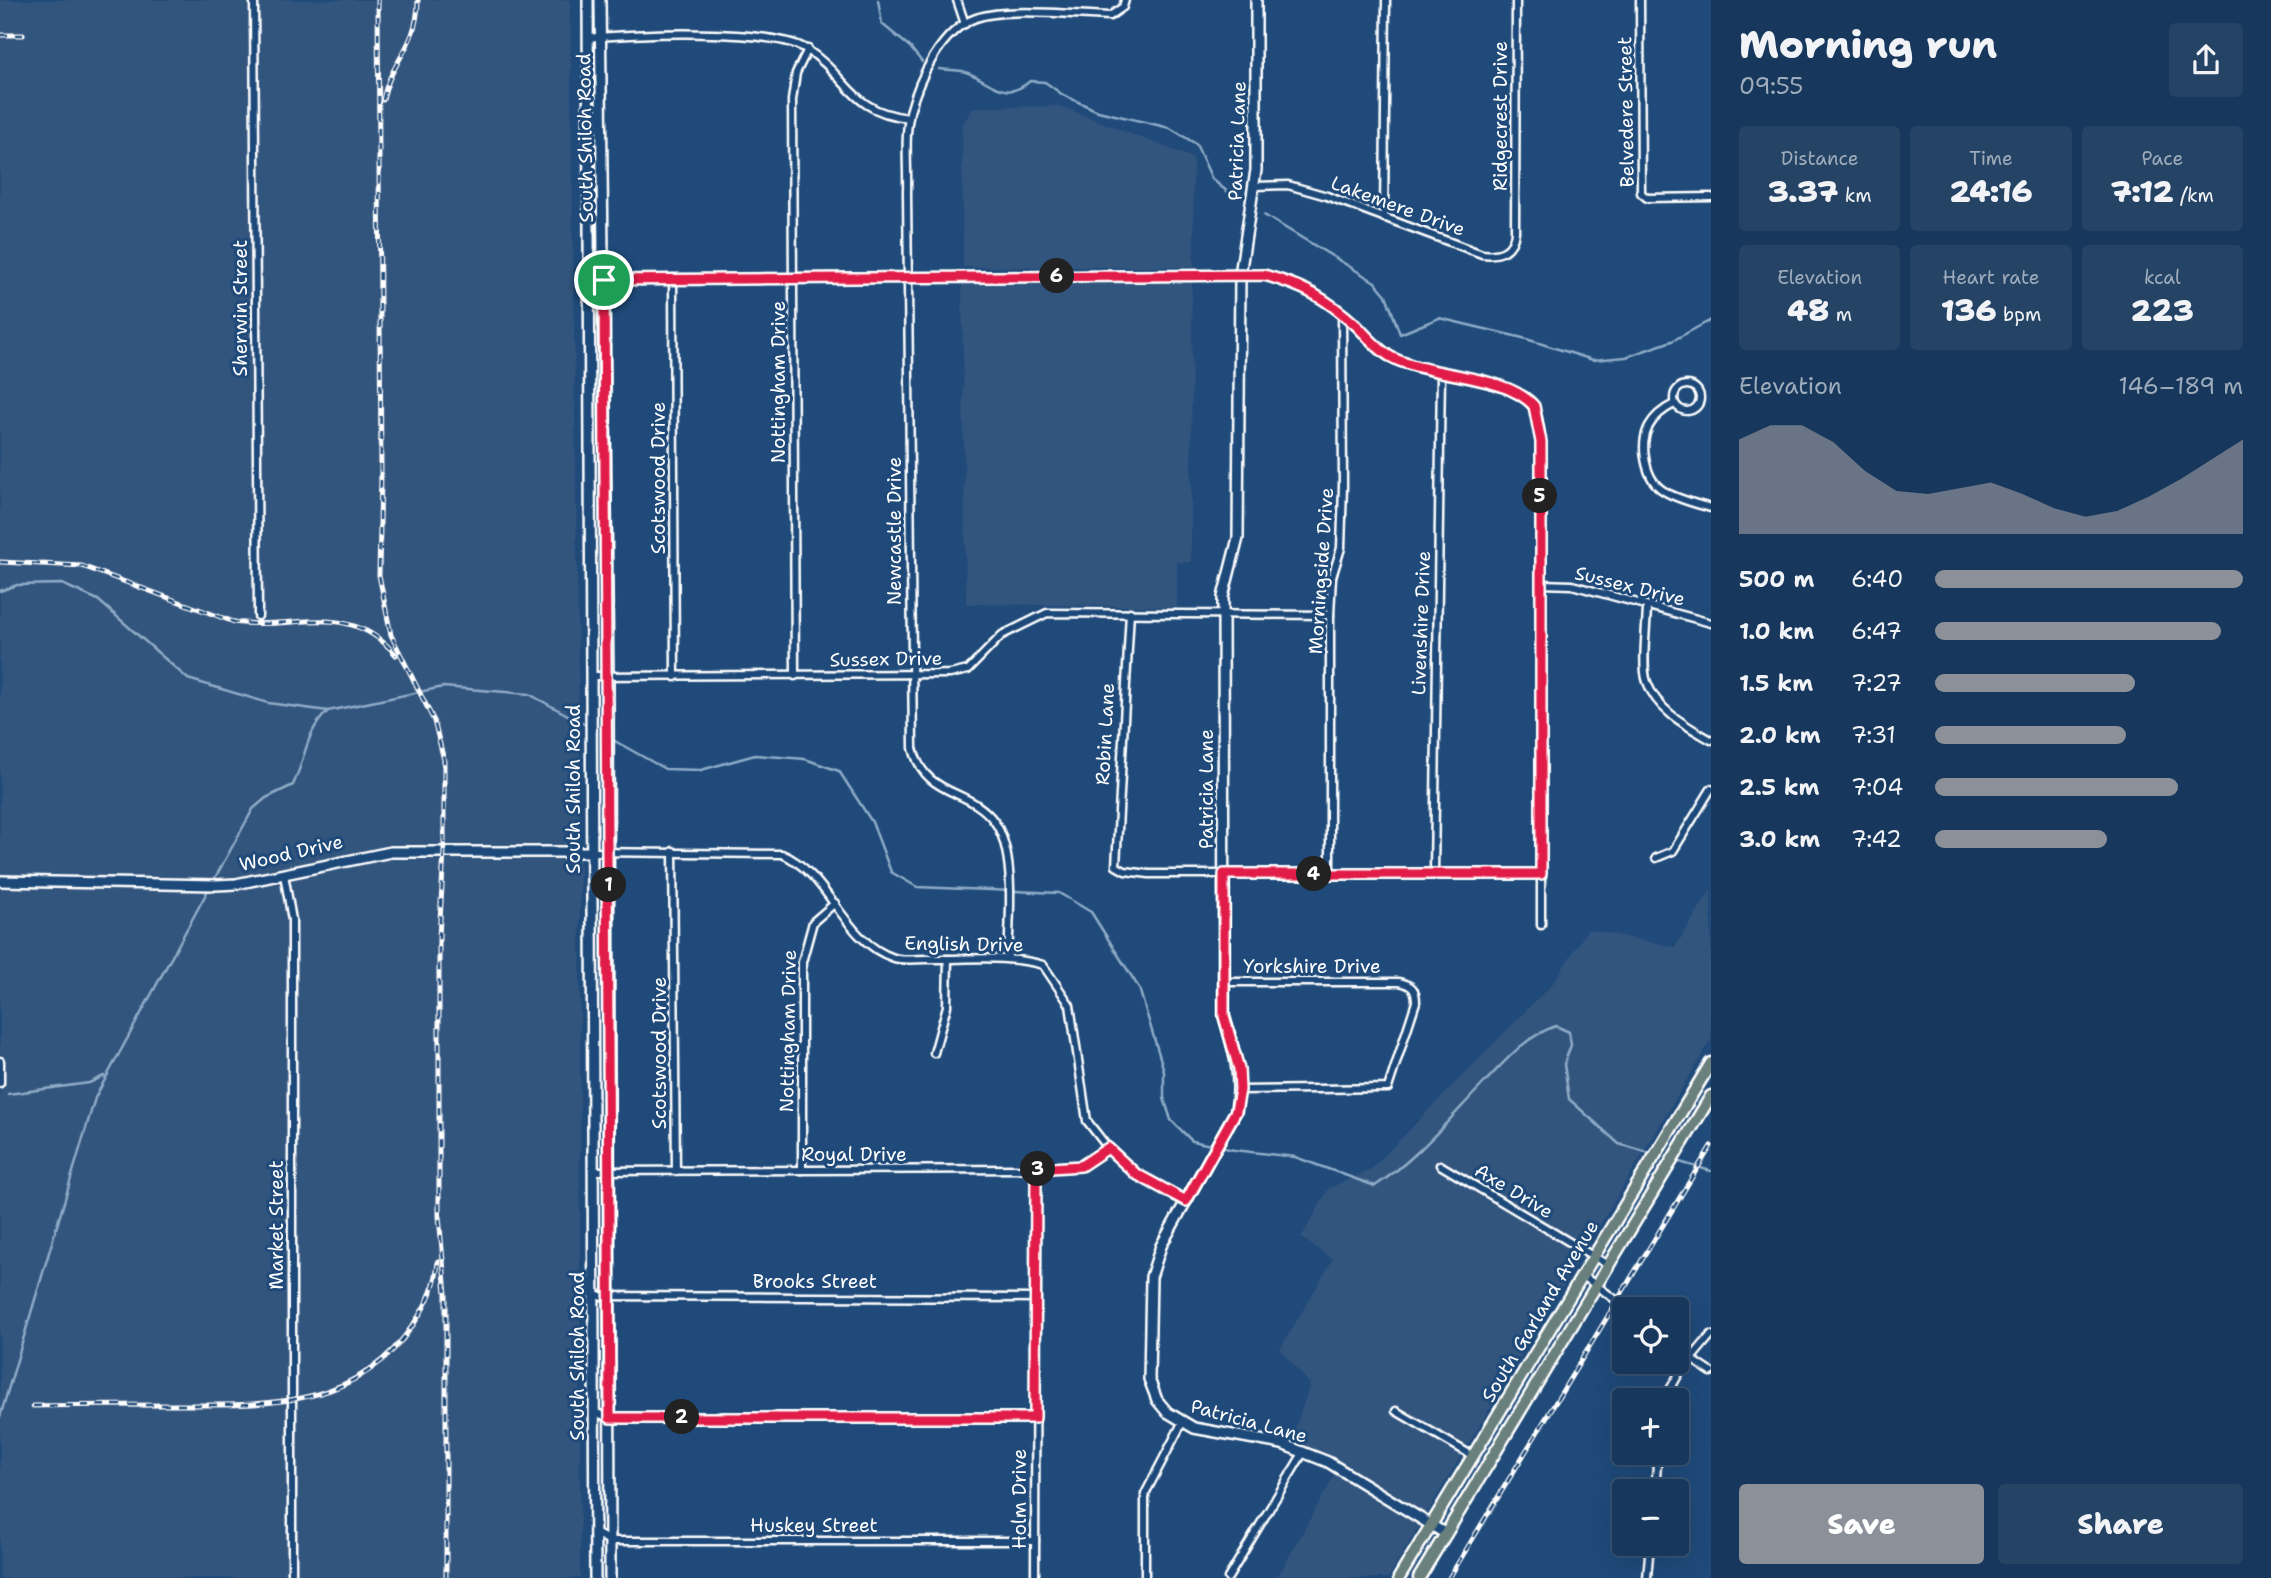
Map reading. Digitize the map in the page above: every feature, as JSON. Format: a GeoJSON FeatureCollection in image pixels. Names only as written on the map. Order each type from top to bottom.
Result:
{"type":"FeatureCollection","features":[{"type":"Feature","properties":{"kind":"main road","name":"South Shiloh Road"},"geometry":{"type":"LineString","coordinates":[[588,0],[595,1578]]}},
{"type":"Feature","properties":{"kind":"main road","name":"South Shiloh Road"},"geometry":{"type":"LineString","coordinates":[[600,0],[608,676],[610,1578]]}},
{"type":"Feature","properties":{"kind":"main road","name":"Patricia Lane"},"geometry":{"type":"LineString","coordinates":[[1256,0],[1255,186],[1240,275],[1238,538],[1227,575],[1223,613],[1224,1016],[1239,1069],[1240,1090],[1236,1111],[1161,1246],[1151,1277],[1149,1380],[1157,1400],[1182,1423],[1204,1430],[1282,1444],[1347,1471],[1446,1534]]}},
{"type":"Feature","properties":{"kind":"main road","name":"Wood Drive"},"geometry":{"type":"LineString","coordinates":[[0,881],[216,885],[391,852],[590,852]]}},
{"type":"Feature","properties":{"kind":"main road","name":"South Garland Avenue"},"geometry":{"type":"LineString","coordinates":[[1399,1578],[1711,1063]]}},
{"type":"Feature","properties":{"kind":"main road","name":"South Garland Avenue"},"geometry":{"type":"LineString","coordinates":[[1419,1578],[1711,1096]]}},
{"type":"Feature","properties":{"kind":"street","name":"Sherwin Street"},"geometry":{"type":"LineString","coordinates":[[254,0],[258,616]]}},
{"type":"Feature","properties":{"kind":"street"},"geometry":{"type":"LineString","coordinates":[[957,0],[965,24],[996,14],[1110,16],[1124,4]]}},
{"type":"Feature","properties":{"kind":"street"},"geometry":{"type":"LineString","coordinates":[[1384,218],[1386,0]]}},
{"type":"Feature","properties":{"kind":"street","name":"Ridgecrest Drive"},"geometry":{"type":"LineString","coordinates":[[1515,232],[1516,0]]}},
{"type":"Feature","properties":{"kind":"street","name":"Belvedere Street"},"geometry":{"type":"LineString","coordinates":[[1640,0],[1641,193],[1647,198],[1711,198]]}},
{"type":"Feature","properties":{"kind":"street","name":"Newcastle Drive"},"geometry":{"type":"LineString","coordinates":[[965,24],[948,35],[931,64],[909,118],[911,675],[916,760],[924,774],[938,786],[967,799],[994,820],[1005,843],[1008,959]]}},
{"type":"Feature","properties":{"kind":"street"},"geometry":{"type":"LineString","coordinates":[[588,38],[772,36],[808,49],[864,104],[886,116],[909,118]]}},
{"type":"Feature","properties":{"kind":"street","name":"Nottingham Drive"},"geometry":{"type":"LineString","coordinates":[[795,676],[793,92],[796,73],[808,49]]}},
{"type":"Feature","properties":{"kind":"street","name":"Lakemere Drive"},"geometry":{"type":"LineString","coordinates":[[1255,186],[1288,185],[1482,254],[1497,256],[1505,252],[1514,240],[1515,232]]}},
{"type":"Feature","properties":{"kind":"street"},"geometry":{"type":"LineString","coordinates":[[588,280],[1264,275],[1299,284],[1342,313],[1390,357],[1514,392],[1534,406],[1541,442],[1541,925]]}},
{"type":"Feature","properties":{"kind":"street","name":"Scotswood Drive"},"geometry":{"type":"LineString","coordinates":[[673,279],[676,677]]}},
{"type":"Feature","properties":{"kind":"street","name":"Morningside Drive"},"geometry":{"type":"LineString","coordinates":[[1330,874],[1330,615],[1332,577],[1340,548],[1343,486],[1342,313]]}},
{"type":"Feature","properties":{"kind":"street","name":"Livenshire Drive"},"geometry":{"type":"LineString","coordinates":[[1434,874],[1441,373]]}},
{"type":"Feature","properties":{"kind":"street"},"geometry":{"type":"LineString","coordinates":[[1686,384],[1697,388],[1701,398],[1698,407],[1689,410],[1674,404],[1675,393],[1686,384]]}},
{"type":"Feature","properties":{"kind":"street"},"geometry":{"type":"LineString","coordinates":[[1674,404],[1661,411],[1648,427],[1645,440],[1648,476],[1663,491],[1711,508]]}},
{"type":"Feature","properties":{"kind":"street","name":"Sussex Drive"},"geometry":{"type":"LineString","coordinates":[[1541,584],[1572,585],[1711,623]]}},
{"type":"Feature","properties":{"kind":"street"},"geometry":{"type":"LineString","coordinates":[[1647,606],[1646,681],[1658,701],[1677,721],[1711,740]]}},
{"type":"Feature","properties":{"kind":"street","name":"Robin Lane"},"geometry":{"type":"LineString","coordinates":[[1130,612],[1116,866],[1132,872],[1224,874]]}},
{"type":"Feature","properties":{"kind":"street","name":"Sussex Drive"},"geometry":{"type":"LineString","coordinates":[[591,676],[950,674],[968,670],[1002,635],[1047,613],[1330,615]]}},
{"type":"Feature","properties":{"kind":"street"},"geometry":{"type":"LineString","coordinates":[[1657,858],[1673,850],[1711,789]]}},
{"type":"Feature","properties":{"kind":"street","name":"Scotswood Drive"},"geometry":{"type":"LineString","coordinates":[[673,851],[676,1171]]}},
{"type":"Feature","properties":{"kind":"street","name":"English Drive"},"geometry":{"type":"LineString","coordinates":[[590,852],[782,854],[796,860],[856,931],[873,946],[894,958],[1008,959],[1043,965],[1065,995],[1075,1035],[1087,1121],[1108,1148],[1136,1174],[1186,1201]]}},
{"type":"Feature","properties":{"kind":"street","name":"Market Street"},"geometry":{"type":"LineString","coordinates":[[284,874],[292,920],[292,1578]]}},
{"type":"Feature","properties":{"kind":"street"},"geometry":{"type":"LineString","coordinates":[[1224,874],[1541,874]]}},
{"type":"Feature","properties":{"kind":"street","name":"Nottingham Drive"},"geometry":{"type":"LineString","coordinates":[[802,1170],[802,962],[813,922],[835,903]]}},
{"type":"Feature","properties":{"kind":"street"},"geometry":{"type":"LineString","coordinates":[[934,1053],[947,1006],[948,959]]}},
{"type":"Feature","properties":{"kind":"street","name":"Yorkshire Drive"},"geometry":{"type":"LineString","coordinates":[[1224,982],[1399,982],[1410,984],[1416,991],[1416,1002],[1388,1088],[1240,1090]]}},
{"type":"Feature","properties":{"kind":"street"},"geometry":{"type":"LineString","coordinates":[[0,1061],[0,1083]]}},
{"type":"Feature","properties":{"kind":"street","name":"Royal Drive"},"geometry":{"type":"LineString","coordinates":[[593,1171],[1036,1169],[1081,1166],[1108,1148]]}},
{"type":"Feature","properties":{"kind":"street","name":"Axe Drive"},"geometry":{"type":"LineString","coordinates":[[1440,1165],[1608,1265]]}},
{"type":"Feature","properties":{"kind":"street","name":"Holm Drive"},"geometry":{"type":"LineString","coordinates":[[1035,1578],[1036,1169]]}},
{"type":"Feature","properties":{"kind":"street"},"geometry":{"type":"LineString","coordinates":[[1582,1275],[1612,1297]]}},
{"type":"Feature","properties":{"kind":"street","name":"Brooks Street"},"geometry":{"type":"LineString","coordinates":[[594,1296],[1035,1297]]}},
{"type":"Feature","properties":{"kind":"street"},"geometry":{"type":"LineString","coordinates":[[1670,1388],[1711,1335]]}},
{"type":"Feature","properties":{"kind":"street"},"geometry":{"type":"LineString","coordinates":[[1690,1360],[1711,1372]]}},
{"type":"Feature","properties":{"kind":"street"},"geometry":{"type":"LineString","coordinates":[[1396,1411],[1473,1457]]}},
{"type":"Feature","properties":{"kind":"street"},"geometry":{"type":"LineString","coordinates":[[594,1412],[610,1418],[1035,1418]]}},
{"type":"Feature","properties":{"kind":"street"},"geometry":{"type":"LineString","coordinates":[[1142,1577],[1145,1494],[1182,1423]]}},
{"type":"Feature","properties":{"kind":"street"},"geometry":{"type":"LineString","coordinates":[[1228,1578],[1303,1453]]}},
{"type":"Feature","properties":{"kind":"street","name":"Huskey Street"},"geometry":{"type":"LineString","coordinates":[[595,1533],[610,1541],[1035,1541]]}},
{"type":"Feature","properties":{"kind":"street"},"geometry":{"type":"LineString","coordinates":[[1647,1578],[1649,1556]]}},
{"type":"Feature","properties":{"kind":"shaded area"},"geometry":{"type":"Polygon","coordinates":[[[0,0],[570,0],[580,816],[580,1578],[0,1578],[0,0]]]}},
{"type":"Feature","properties":{"kind":"shaded area"},"geometry":{"type":"Polygon","coordinates":[[[1060,106],[1193,158],[1194,267],[963,267],[962,125],[974,107],[1060,106]]]}},
{"type":"Feature","properties":{"kind":"shaded area"},"geometry":{"type":"Polygon","coordinates":[[[1192,281],[1191,562],[1177,562],[1177,607],[966,604],[962,284],[1192,281]]]}},
{"type":"Feature","properties":{"kind":"shaded area"},"geometry":{"type":"Polygon","coordinates":[[[1711,890],[1711,1040],[1388,1578],[1277,1578],[1334,1476],[1293,1435],[1310,1384],[1280,1349],[1333,1259],[1301,1238],[1329,1188],[1370,1170],[1553,983],[1588,929],[1675,947],[1711,890]]]}},
{"type":"Feature","properties":{"kind":"waterway"},"geometry":{"type":"LineString","coordinates":[[878,0],[882,24],[910,47],[922,62]]}},
{"type":"Feature","properties":{"kind":"waterway"},"geometry":{"type":"LineString","coordinates":[[939,69],[962,71],[1003,90],[1020,88],[1030,81],[1045,82],[1063,95],[1098,111],[1170,128],[1196,144],[1212,179],[1235,198]]}},
{"type":"Feature","properties":{"kind":"waterway"},"geometry":{"type":"LineString","coordinates":[[1264,215],[1375,282],[1386,295],[1400,334],[1439,318],[1523,338],[1593,360],[1626,357],[1672,341],[1711,320]]}},
{"type":"Feature","properties":{"kind":"waterway"},"geometry":{"type":"LineString","coordinates":[[0,591],[17,585],[62,584],[98,600],[188,679],[268,703],[328,711],[443,687],[529,694],[586,725]]}},
{"type":"Feature","properties":{"kind":"waterway"},"geometry":{"type":"LineString","coordinates":[[215,878],[253,809],[266,798],[293,785],[310,737],[328,711]]}},
{"type":"Feature","properties":{"kind":"waterway"},"geometry":{"type":"LineString","coordinates":[[613,740],[665,769],[701,770],[755,755],[805,759],[839,771],[872,822],[891,872],[917,887],[1059,893],[1091,912],[1139,988],[1164,1071],[1164,1098],[1171,1120],[1192,1141],[1234,1150],[1295,1157],[1375,1186],[1419,1151],[1517,1050],[1535,1036],[1556,1026],[1569,1032],[1571,1045],[1564,1064],[1569,1099],[1619,1144],[1653,1154]]}},
{"type":"Feature","properties":{"kind":"waterway"},"geometry":{"type":"LineString","coordinates":[[0,1417],[95,1098],[207,892]]}},
{"type":"Feature","properties":{"kind":"waterway"},"geometry":{"type":"LineString","coordinates":[[8,1094],[89,1083],[104,1076]]}},
{"type":"Feature","properties":{"kind":"waterway"},"geometry":{"type":"LineString","coordinates":[[1676,1161],[1711,1171]]}},
{"type":"Feature","properties":{"kind":"railway"},"geometry":{"type":"LineString","coordinates":[[378,0],[381,474],[379,575],[391,635],[434,721],[444,760],[444,852],[439,937],[439,1216],[446,1294],[446,1578]]}},
{"type":"Feature","properties":{"kind":"railway"},"geometry":{"type":"LineString","coordinates":[[383,100],[391,75],[414,30],[418,0]]}},
{"type":"Feature","properties":{"kind":"railway"},"geometry":{"type":"LineString","coordinates":[[0,35],[23,35]]}},
{"type":"Feature","properties":{"kind":"railway"},"geometry":{"type":"LineString","coordinates":[[0,562],[82,566],[234,622],[339,622],[359,627],[378,638],[396,655]]}},
{"type":"Feature","properties":{"kind":"railway"},"geometry":{"type":"LineString","coordinates":[[1449,1578],[1711,1146]]}},
{"type":"Feature","properties":{"kind":"railway"},"geometry":{"type":"LineString","coordinates":[[33,1406],[277,1402],[338,1387],[365,1373],[390,1353],[413,1325],[430,1295],[438,1261]]}},
{"type":"Feature","properties":{"kind":"route"},"geometry":{"type":"LineString","coordinates":[[1264,275],[1299,284],[1319,296],[1390,357],[1416,368],[1466,378],[1514,392],[1528,399],[1534,406],[1541,442],[1541,874],[1224,874],[1224,1016],[1239,1069],[1240,1090],[1236,1111],[1186,1201],[1136,1174],[1108,1148],[1081,1166],[1036,1169],[1035,1418],[610,1418],[604,280],[1264,275]]}}]}
